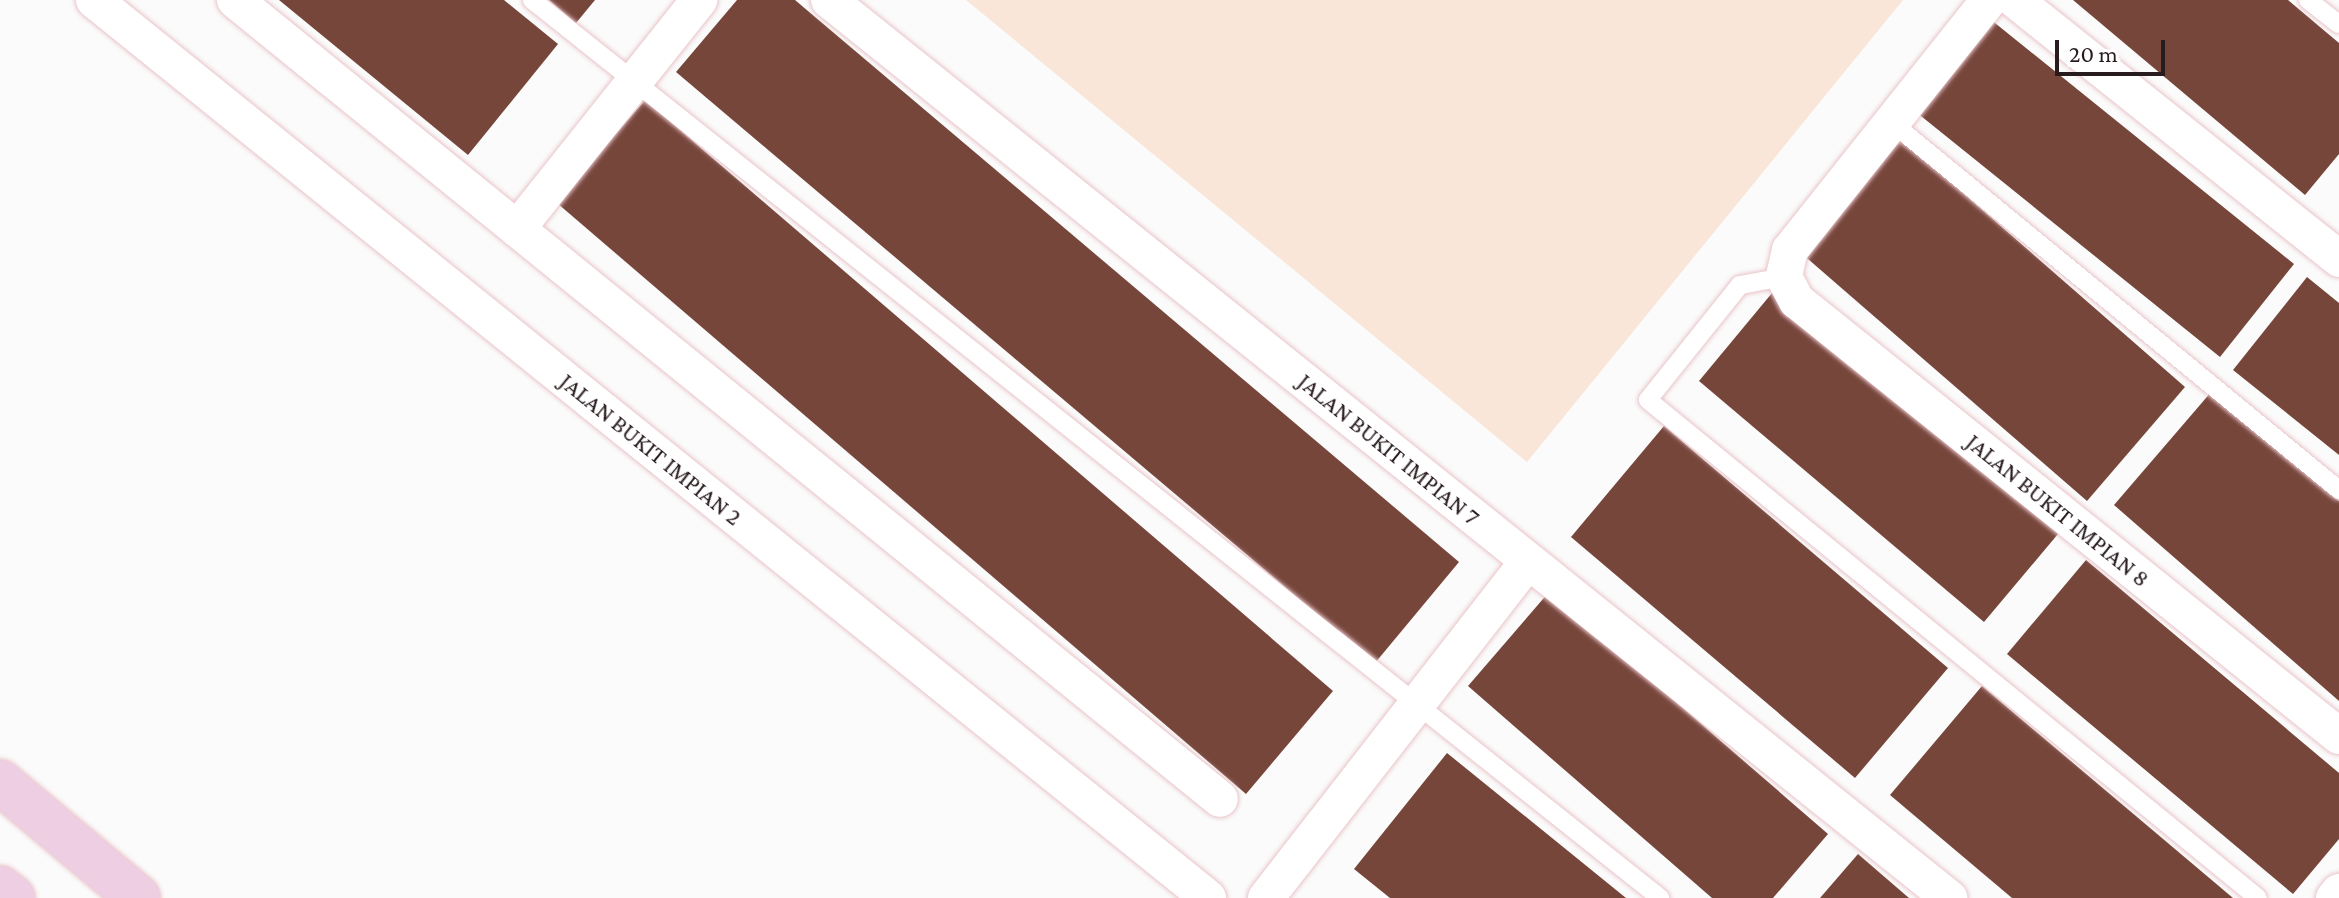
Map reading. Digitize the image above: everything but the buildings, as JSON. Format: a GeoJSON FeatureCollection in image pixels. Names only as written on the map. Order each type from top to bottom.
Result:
{"type":"FeatureCollection","features":[{"type":"Feature","properties":{"kind":"main road"},"geometry":{"type":"LineString","coordinates":[[0,782],[138,898]]}},
{"type":"Feature","properties":{"kind":"main road"},"geometry":{"type":"LineString","coordinates":[[0,888],[13,898]]}},
{"type":"Feature","properties":{"kind":"street","name":"JALAN BUKIT IMPIAN 2"},"geometry":{"type":"LineString","coordinates":[[94,0],[1208,898]]}},
{"type":"Feature","properties":{"kind":"street"},"geometry":{"type":"LineString","coordinates":[[235,0],[1220,799]]}},
{"type":"Feature","properties":{"kind":"street"},"geometry":{"type":"LineString","coordinates":[[517,229],[699,0]]}},
{"type":"Feature","properties":{"kind":"street","name":"JALAN BUKIT IMPIAN 7"},"geometry":{"type":"LineString","coordinates":[[829,0],[1949,898]]}},
{"type":"Feature","properties":{"kind":"street"},"geometry":{"type":"LineString","coordinates":[[1784,277],[1790,250],[1989,0]]}},
{"type":"Feature","properties":{"kind":"street"},"geometry":{"type":"LineString","coordinates":[[2015,0],[2339,259]]}},
{"type":"Feature","properties":{"kind":"street","name":"JALAN BUKIT IMPIAN 8"},"geometry":{"type":"LineString","coordinates":[[1784,277],[1797,301],[2339,736]]}},
{"type":"Feature","properties":{"kind":"street"},"geometry":{"type":"LineString","coordinates":[[1266,898],[1414,703],[1528,561]]}},
{"type":"Feature","properties":{"kind":"street"},"geometry":{"type":"LineString","coordinates":[[2334,898],[2339,892]]}},
{"type":"Feature","properties":{"kind":"lane"},"geometry":{"type":"LineString","coordinates":[[532,0],[1660,898]]}},
{"type":"Feature","properties":{"kind":"lane"},"geometry":{"type":"LineString","coordinates":[[2308,0],[2339,24]]}},
{"type":"Feature","properties":{"kind":"lane"},"geometry":{"type":"LineString","coordinates":[[1891,122],[2339,490]]}},
{"type":"Feature","properties":{"kind":"lane"},"geometry":{"type":"LineString","coordinates":[[1784,277],[1740,285],[1648,400],[2258,898]]}},
{"type":"Feature","properties":{"kind":"shaded area"},"geometry":{"type":"Polygon","coordinates":[[[966,0],[1903,0],[1527,462],[966,0]]]}}]}
